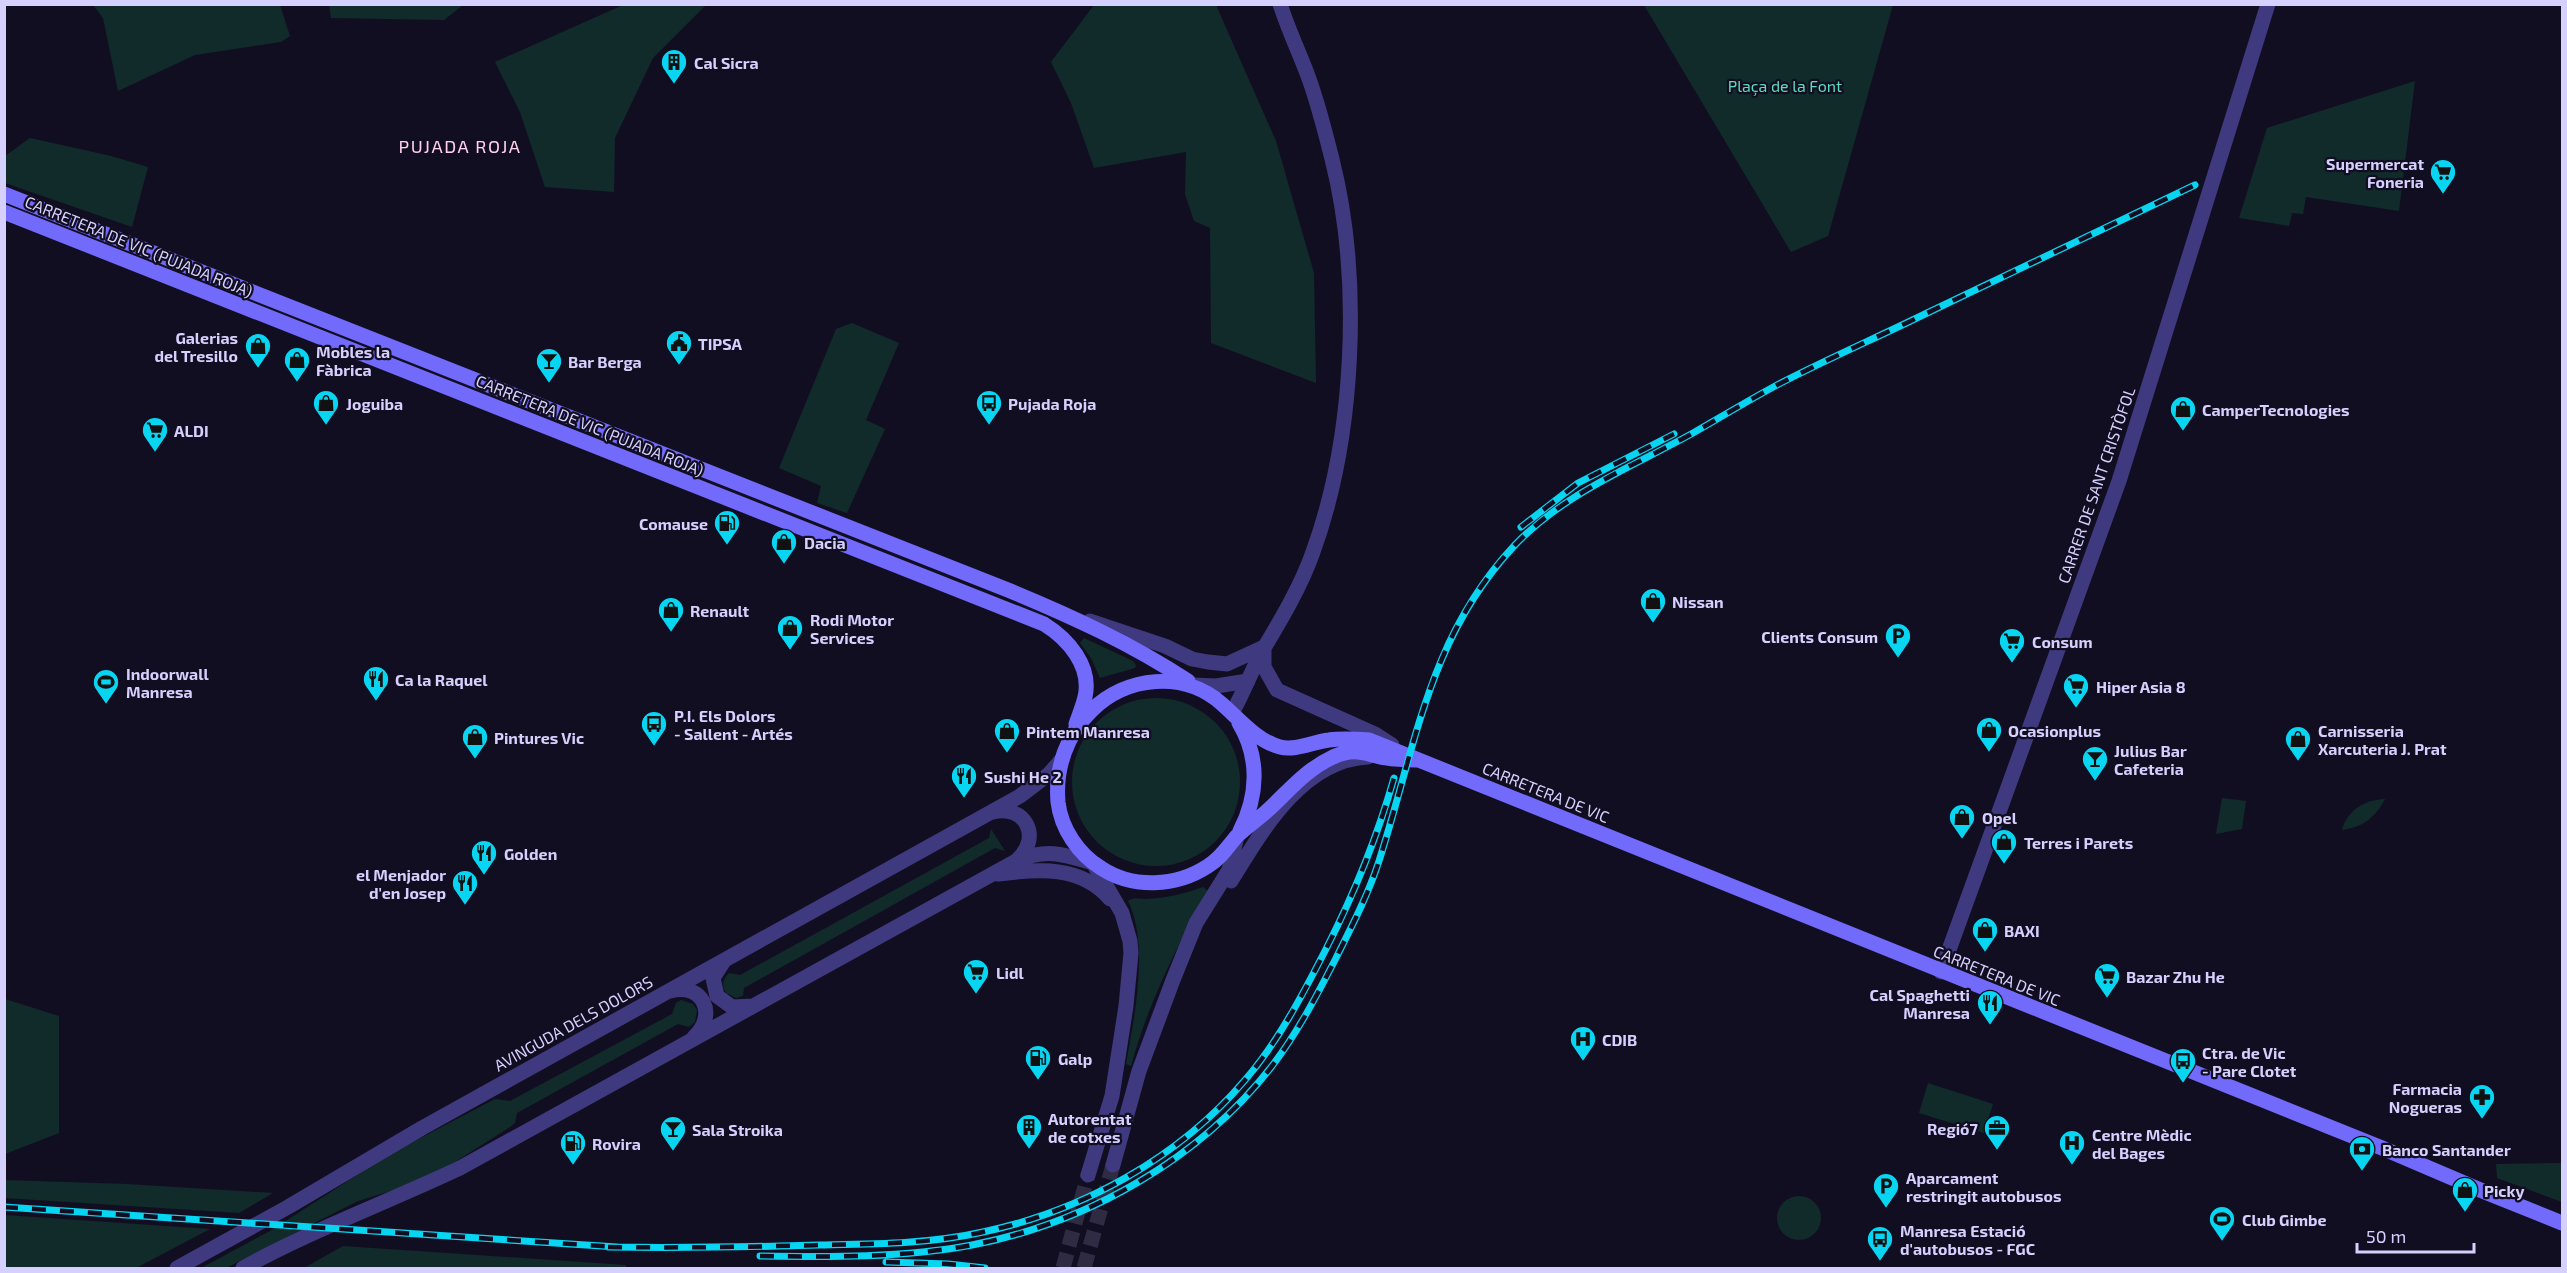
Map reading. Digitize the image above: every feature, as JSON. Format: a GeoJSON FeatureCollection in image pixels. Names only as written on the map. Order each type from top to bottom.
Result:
{"type":"FeatureCollection","features":[{"type":"Feature","properties":{"kind":"main road","name":"CARRETERA DE VIC (PUJADA ROJA)"},"geometry":{"type":"LineString","coordinates":[[4,194],[399,348],[1071,616],[1165,666],[1191,685]]}},
{"type":"Feature","properties":{"kind":"main road","name":"CARRETERA DE VIC (PUJADA ROJA)"},"geometry":{"type":"LineString","coordinates":[[4,212],[1044,624],[1065,640],[1083,668],[1085,696],[1073,733]]}},
{"type":"Feature","properties":{"kind":"main road"},"geometry":{"type":"LineString","coordinates":[[1155,681],[1191,685],[1209,694],[1232,713],[1248,741],[1255,780],[1247,816],[1237,836],[1224,853],[1209,865],[1178,880],[1142,883],[1108,873],[1093,863],[1078,848],[1062,817],[1058,789],[1063,758],[1073,733],[1095,707],[1109,696],[1126,688],[1155,681]]}},
{"type":"Feature","properties":{"kind":"main road","name":"CARRETERA DE VIC"},"geometry":{"type":"LineString","coordinates":[[1232,713],[1256,734],[1283,748],[1331,739],[1369,740],[2382,1148],[2562,1223]]}},
{"type":"Feature","properties":{"kind":"main road"},"geometry":{"type":"LineString","coordinates":[[1237,836],[1269,809],[1304,773],[1326,760],[1357,751],[1384,758],[1417,760]]}},
{"type":"Feature","properties":{"kind":"street"},"geometry":{"type":"LineString","coordinates":[[1232,713],[1264,647],[1273,637],[1313,552],[1340,451],[1345,405],[1352,291],[1347,235],[1332,160],[1309,78],[1280,4]]}},
{"type":"Feature","properties":{"kind":"street","name":"CARRER DE SANT CRISTÒFOL"},"geometry":{"type":"LineString","coordinates":[[1941,972],[2119,481],[2268,4]]}},
{"type":"Feature","properties":{"kind":"street"},"geometry":{"type":"LineString","coordinates":[[1071,616],[1165,646],[1192,659],[1208,662],[1227,664],[1264,647]]}},
{"type":"Feature","properties":{"kind":"street"},"geometry":{"type":"LineString","coordinates":[[1264,647],[1264,667],[1277,690],[1375,734],[1417,760]]}},
{"type":"Feature","properties":{"kind":"street"},"geometry":{"type":"LineString","coordinates":[[1191,685],[1216,686],[1248,681]]}},
{"type":"Feature","properties":{"kind":"street"},"geometry":{"type":"LineString","coordinates":[[1184,954],[1203,928],[1245,858],[1291,798],[1320,773],[1341,762],[1362,757],[1384,758]]}},
{"type":"Feature","properties":{"kind":"street","name":"AVINGUDA DELS DOLORS"},"geometry":{"type":"LineString","coordinates":[[177,1269],[422,1128],[989,813],[1033,787],[1063,758]]}},
{"type":"Feature","properties":{"kind":"street"},"geometry":{"type":"LineString","coordinates":[[989,813],[1011,811],[1019,815],[1028,825],[1030,840],[1028,846],[1016,861]]}},
{"type":"Feature","properties":{"kind":"street"},"geometry":{"type":"LineString","coordinates":[[1113,1165],[1139,1071],[1196,923],[1229,870],[1237,836]]}},
{"type":"Feature","properties":{"kind":"street"},"geometry":{"type":"LineString","coordinates":[[243,1269],[280,1248],[392,1201],[460,1168],[1016,861],[1042,852],[1093,863],[1116,898],[1128,930],[1131,947],[1112,1096],[1088,1175]]}},
{"type":"Feature","properties":{"kind":"street"},"geometry":{"type":"LineString","coordinates":[[990,876],[1037,870],[1071,874],[1090,883],[1106,895],[1128,930]]}},
{"type":"Feature","properties":{"kind":"street"},"geometry":{"type":"LineString","coordinates":[[731,956],[715,971],[713,984],[717,996],[732,1007],[744,1008],[759,1004]]}},
{"type":"Feature","properties":{"kind":"street"},"geometry":{"type":"LineString","coordinates":[[661,995],[673,990],[688,990],[694,992],[704,1004],[705,1023],[688,1043]]}},
{"type":"Feature","properties":{"kind":"green space"},"geometry":{"type":"Polygon","coordinates":[[[329,4],[463,5],[444,20],[331,18],[329,4]]]}},
{"type":"Feature","properties":{"kind":"green space"},"geometry":{"type":"Polygon","coordinates":[[[93,5],[280,5],[290,36],[281,42],[195,55],[118,91],[103,18],[93,5]]]}},
{"type":"Feature","properties":{"kind":"green space"},"geometry":{"type":"Polygon","coordinates":[[[623,5],[706,5],[653,58],[615,138],[614,192],[545,187],[520,112],[495,62],[623,5]]]}},
{"type":"Feature","properties":{"kind":"green space"},"geometry":{"type":"Polygon","coordinates":[[[1094,5],[1216,5],[1276,141],[1314,273],[1316,383],[1211,343],[1210,228],[1194,221],[1185,194],[1186,152],[1094,168],[1071,103],[1051,62],[1094,5]]]}},
{"type":"Feature","properties":{"kind":"green space","name":"Plaça de la Font"},"geometry":{"type":"Polygon","coordinates":[[[1644,5],[1893,5],[1828,236],[1791,252],[1644,5]]]}},
{"type":"Feature","properties":{"kind":"green space"},"geometry":{"type":"Polygon","coordinates":[[[2415,81],[2399,211],[2306,197],[2303,214],[2292,213],[2289,226],[2239,218],[2267,128],[2415,81]]]}},
{"type":"Feature","properties":{"kind":"green space"},"geometry":{"type":"Polygon","coordinates":[[[30,138],[111,156],[148,167],[132,227],[5,183],[5,156],[30,138]]]}},
{"type":"Feature","properties":{"kind":"green space"},"geometry":{"type":"Polygon","coordinates":[[[852,323],[899,343],[866,420],[885,429],[847,513],[817,503],[821,486],[779,468],[836,329],[852,323]]]}},
{"type":"Feature","properties":{"kind":"green space"},"geometry":{"type":"Polygon","coordinates":[[[1084,638],[1133,661],[1135,668],[1100,678],[1091,658],[1080,643],[1084,638]]]}},
{"type":"Feature","properties":{"kind":"green space"},"geometry":{"type":"Polygon","coordinates":[[[1156,698],[1172,699],[1188,704],[1216,722],[1234,750],[1239,766],[1239,798],[1234,814],[1216,842],[1188,860],[1172,865],[1156,866],[1140,865],[1124,860],[1096,842],[1078,814],[1073,798],[1072,782],[1073,766],[1078,750],[1096,722],[1124,704],[1140,699],[1156,698]]]}},
{"type":"Feature","properties":{"kind":"green space"},"geometry":{"type":"Polygon","coordinates":[[[2222,798],[2246,801],[2242,829],[2216,834],[2222,798]]]}},
{"type":"Feature","properties":{"kind":"green space"},"geometry":{"type":"Polygon","coordinates":[[[2385,799],[2368,820],[2356,827],[2342,830],[2348,816],[2358,807],[2371,801],[2385,799]]]}},
{"type":"Feature","properties":{"kind":"green space"},"geometry":{"type":"Polygon","coordinates":[[[991,829],[1005,851],[995,848],[744,988],[743,996],[736,998],[726,993],[723,982],[729,973],[740,975],[989,838],[991,829]]]}},
{"type":"Feature","properties":{"kind":"green space"},"geometry":{"type":"Polygon","coordinates":[[[1203,887],[1208,891],[1164,976],[1131,1066],[1126,1064],[1136,1004],[1139,960],[1135,919],[1128,901],[1168,897],[1203,887]]]}},
{"type":"Feature","properties":{"kind":"green space"},"geometry":{"type":"Polygon","coordinates":[[[5,999],[59,1016],[59,1133],[5,1154],[5,999]]]}},
{"type":"Feature","properties":{"kind":"green space"},"geometry":{"type":"Polygon","coordinates":[[[681,1000],[693,1004],[697,1010],[695,1022],[689,1027],[678,1024],[517,1113],[515,1123],[510,1127],[447,1167],[397,1189],[358,1201],[226,1268],[201,1268],[270,1231],[390,1154],[495,1099],[510,1101],[672,1014],[676,1003],[681,1000]]]}},
{"type":"Feature","properties":{"kind":"green space"},"geometry":{"type":"Polygon","coordinates":[[[1928,1083],[1993,1104],[1984,1133],[1919,1113],[1928,1083]]]}},
{"type":"Feature","properties":{"kind":"green space"},"geometry":{"type":"Polygon","coordinates":[[[2562,1163],[2562,1202],[2497,1178],[2496,1164],[2562,1163]]]}},
{"type":"Feature","properties":{"kind":"green space"},"geometry":{"type":"Polygon","coordinates":[[[4,1180],[127,1184],[273,1193],[239,1213],[5,1198],[4,1180]]]}},
{"type":"Feature","properties":{"kind":"green space"},"geometry":{"type":"Polygon","coordinates":[[[1799,1196],[1808,1197],[1815,1202],[1820,1209],[1820,1227],[1815,1234],[1808,1239],[1799,1240],[1790,1239],[1783,1234],[1778,1227],[1777,1218],[1778,1209],[1783,1202],[1790,1197],[1799,1196]]]}},
{"type":"Feature","properties":{"kind":"green space"},"geometry":{"type":"Polygon","coordinates":[[[5,1215],[210,1229],[136,1268],[5,1268],[5,1215]]]}},
{"type":"Feature","properties":{"kind":"green space"},"geometry":{"type":"Polygon","coordinates":[[[343,1246],[626,1265],[626,1268],[304,1268],[343,1246]]]}},
{"type":"Feature","properties":{"kind":"tunnel"},"geometry":{"type":"LineString","coordinates":[[1084,1268],[1113,1165]]}},
{"type":"Feature","properties":{"kind":"tunnel"},"geometry":{"type":"LineString","coordinates":[[1063,1268],[1088,1175]]}},
{"type":"Feature","properties":{"kind":"railway"},"geometry":{"type":"LineString","coordinates":[[760,1256],[840,1256],[920,1252],[972,1245],[1015,1235],[1057,1221],[1098,1203],[1176,1158],[1211,1130],[1243,1099],[1272,1066],[1307,1013],[1354,922],[1375,874],[1415,735],[1443,656],[1462,618],[1485,581],[1514,546],[1554,511],[1599,482],[1693,433],[1777,385],[2195,185]]}},
{"type":"Feature","properties":{"kind":"railway"},"geometry":{"type":"LineString","coordinates":[[1521,527],[1578,483],[1674,434]]}},
{"type":"Feature","properties":{"kind":"railway"},"geometry":{"type":"LineString","coordinates":[[608,1247],[860,1244],[942,1239],[1020,1223],[1092,1195],[1126,1177],[1159,1157],[1219,1108],[1245,1080],[1279,1034],[1346,908],[1372,844],[1394,778]]}},
{"type":"Feature","properties":{"kind":"railway"},"geometry":{"type":"LineString","coordinates":[[4,1207],[617,1247]]}},
{"type":"Feature","properties":{"kind":"railway"},"geometry":{"type":"LineString","coordinates":[[886,1262],[985,1268]]}},
{"type":"Feature","properties":{"kind":"place","name":"Cal Sicra"},"geometry":{"type":"Point","coordinates":[674,85]}},
{"type":"Feature","properties":{"kind":"place","name":"Supermercat Foneria"},"geometry":{"type":"Point","coordinates":[2443,195]}},
{"type":"Feature","properties":{"kind":"place","name":"TIPSA"},"geometry":{"type":"Point","coordinates":[679,366]}},
{"type":"Feature","properties":{"kind":"place","name":"Galerias del Tresillo"},"geometry":{"type":"Point","coordinates":[258,369]}},
{"type":"Feature","properties":{"kind":"place","name":"Mobles la Fàbrica"},"geometry":{"type":"Point","coordinates":[297,383]}},
{"type":"Feature","properties":{"kind":"place","name":"Bar Berga"},"geometry":{"type":"Point","coordinates":[549,384]}},
{"type":"Feature","properties":{"kind":"place","name":"Joguiba"},"geometry":{"type":"Point","coordinates":[326,426]}},
{"type":"Feature","properties":{"kind":"place","name":"Pujada Roja"},"geometry":{"type":"Point","coordinates":[989,426]}},
{"type":"Feature","properties":{"kind":"place","name":"CamperTecnologies"},"geometry":{"type":"Point","coordinates":[2183,432]}},
{"type":"Feature","properties":{"kind":"place","name":"ALDI"},"geometry":{"type":"Point","coordinates":[155,453]}},
{"type":"Feature","properties":{"kind":"place","name":"Comause"},"geometry":{"type":"Point","coordinates":[727,546]}},
{"type":"Feature","properties":{"kind":"place","name":"Dacia"},"geometry":{"type":"Point","coordinates":[784,565]}},
{"type":"Feature","properties":{"kind":"place","name":"Nissan"},"geometry":{"type":"Point","coordinates":[1653,624]}},
{"type":"Feature","properties":{"kind":"place","name":"Renault"},"geometry":{"type":"Point","coordinates":[671,633]}},
{"type":"Feature","properties":{"kind":"place","name":"Rodi Motor Services"},"geometry":{"type":"Point","coordinates":[790,651]}},
{"type":"Feature","properties":{"kind":"place","name":"Clients Consum"},"geometry":{"type":"Point","coordinates":[1898,659]}},
{"type":"Feature","properties":{"kind":"place","name":"Consum"},"geometry":{"type":"Point","coordinates":[2012,664]}},
{"type":"Feature","properties":{"kind":"place","name":"Ca la Raquel"},"geometry":{"type":"Point","coordinates":[376,702]}},
{"type":"Feature","properties":{"kind":"place","name":"Indoorwall Manresa"},"geometry":{"type":"Point","coordinates":[106,705]}},
{"type":"Feature","properties":{"kind":"place","name":"Hiper Asia 8"},"geometry":{"type":"Point","coordinates":[2076,709]}},
{"type":"Feature","properties":{"kind":"place","name":"P.I. Els Dolors - Sallent - Artés"},"geometry":{"type":"Point","coordinates":[654,747]}},
{"type":"Feature","properties":{"kind":"place","name":"Ocasionplus"},"geometry":{"type":"Point","coordinates":[1989,753]}},
{"type":"Feature","properties":{"kind":"place","name":"Pintem Manresa"},"geometry":{"type":"Point","coordinates":[1007,754]}},
{"type":"Feature","properties":{"kind":"place","name":"Pintures Vic"},"geometry":{"type":"Point","coordinates":[475,760]}},
{"type":"Feature","properties":{"kind":"place","name":"Carnisseria Xarcuteria J. Prat"},"geometry":{"type":"Point","coordinates":[2298,762]}},
{"type":"Feature","properties":{"kind":"place","name":"Julius Bar Cafeteria"},"geometry":{"type":"Point","coordinates":[2095,782]}},
{"type":"Feature","properties":{"kind":"place","name":"Sushi He 2"},"geometry":{"type":"Point","coordinates":[964,799]}},
{"type":"Feature","properties":{"kind":"place","name":"Opel"},"geometry":{"type":"Point","coordinates":[1962,840]}},
{"type":"Feature","properties":{"kind":"place","name":"Terres i Parets"},"geometry":{"type":"Point","coordinates":[2004,865]}},
{"type":"Feature","properties":{"kind":"place","name":"Golden"},"geometry":{"type":"Point","coordinates":[484,876]}},
{"type":"Feature","properties":{"kind":"place","name":"el Menjador d'en Josep"},"geometry":{"type":"Point","coordinates":[465,906]}},
{"type":"Feature","properties":{"kind":"place","name":"BAXI"},"geometry":{"type":"Point","coordinates":[1985,953]}},
{"type":"Feature","properties":{"kind":"place","name":"Lidl"},"geometry":{"type":"Point","coordinates":[976,995]}},
{"type":"Feature","properties":{"kind":"place","name":"Bazar Zhu He"},"geometry":{"type":"Point","coordinates":[2107,999]}},
{"type":"Feature","properties":{"kind":"place","name":"Cal Spaghetti Manresa"},"geometry":{"type":"Point","coordinates":[1990,1026]}},
{"type":"Feature","properties":{"kind":"place","name":"CDIB"},"geometry":{"type":"Point","coordinates":[1583,1062]}},
{"type":"Feature","properties":{"kind":"place","name":"Galp"},"geometry":{"type":"Point","coordinates":[1038,1081]}},
{"type":"Feature","properties":{"kind":"place","name":"Ctra. de Vic - Pare Clotet"},"geometry":{"type":"Point","coordinates":[2183,1084]}},
{"type":"Feature","properties":{"kind":"place","name":"Farmacia Nogueras"},"geometry":{"type":"Point","coordinates":[2482,1120]}},
{"type":"Feature","properties":{"kind":"place","name":"Autorentat de cotxes"},"geometry":{"type":"Point","coordinates":[1029,1150]}},
{"type":"Feature","properties":{"kind":"place","name":"Regió7"},"geometry":{"type":"Point","coordinates":[1997,1151]}},
{"type":"Feature","properties":{"kind":"place","name":"Sala Stroika"},"geometry":{"type":"Point","coordinates":[673,1152]}},
{"type":"Feature","properties":{"kind":"place","name":"Rovira"},"geometry":{"type":"Point","coordinates":[573,1166]}},
{"type":"Feature","properties":{"kind":"place","name":"Centre Mèdic del Bages"},"geometry":{"type":"Point","coordinates":[2072,1166]}},
{"type":"Feature","properties":{"kind":"place","name":"Banco Santander"},"geometry":{"type":"Point","coordinates":[2362,1172]}},
{"type":"Feature","properties":{"kind":"place","name":"Aparcament restringit autobusos"},"geometry":{"type":"Point","coordinates":[1886,1209]}},
{"type":"Feature","properties":{"kind":"place","name":"Picky"},"geometry":{"type":"Point","coordinates":[2465,1213]}},
{"type":"Feature","properties":{"kind":"place","name":"Club Gimbe"},"geometry":{"type":"Point","coordinates":[2222,1242]}},
{"type":"Feature","properties":{"kind":"place","name":"Manresa Estació d'autobusos - FGC"},"geometry":{"type":"Point","coordinates":[1880,1262]}},
{"type":"Feature","properties":{"kind":"district","name":"PUJADA ROJA"},"geometry":{"type":"Point","coordinates":[460,146]}}]}
